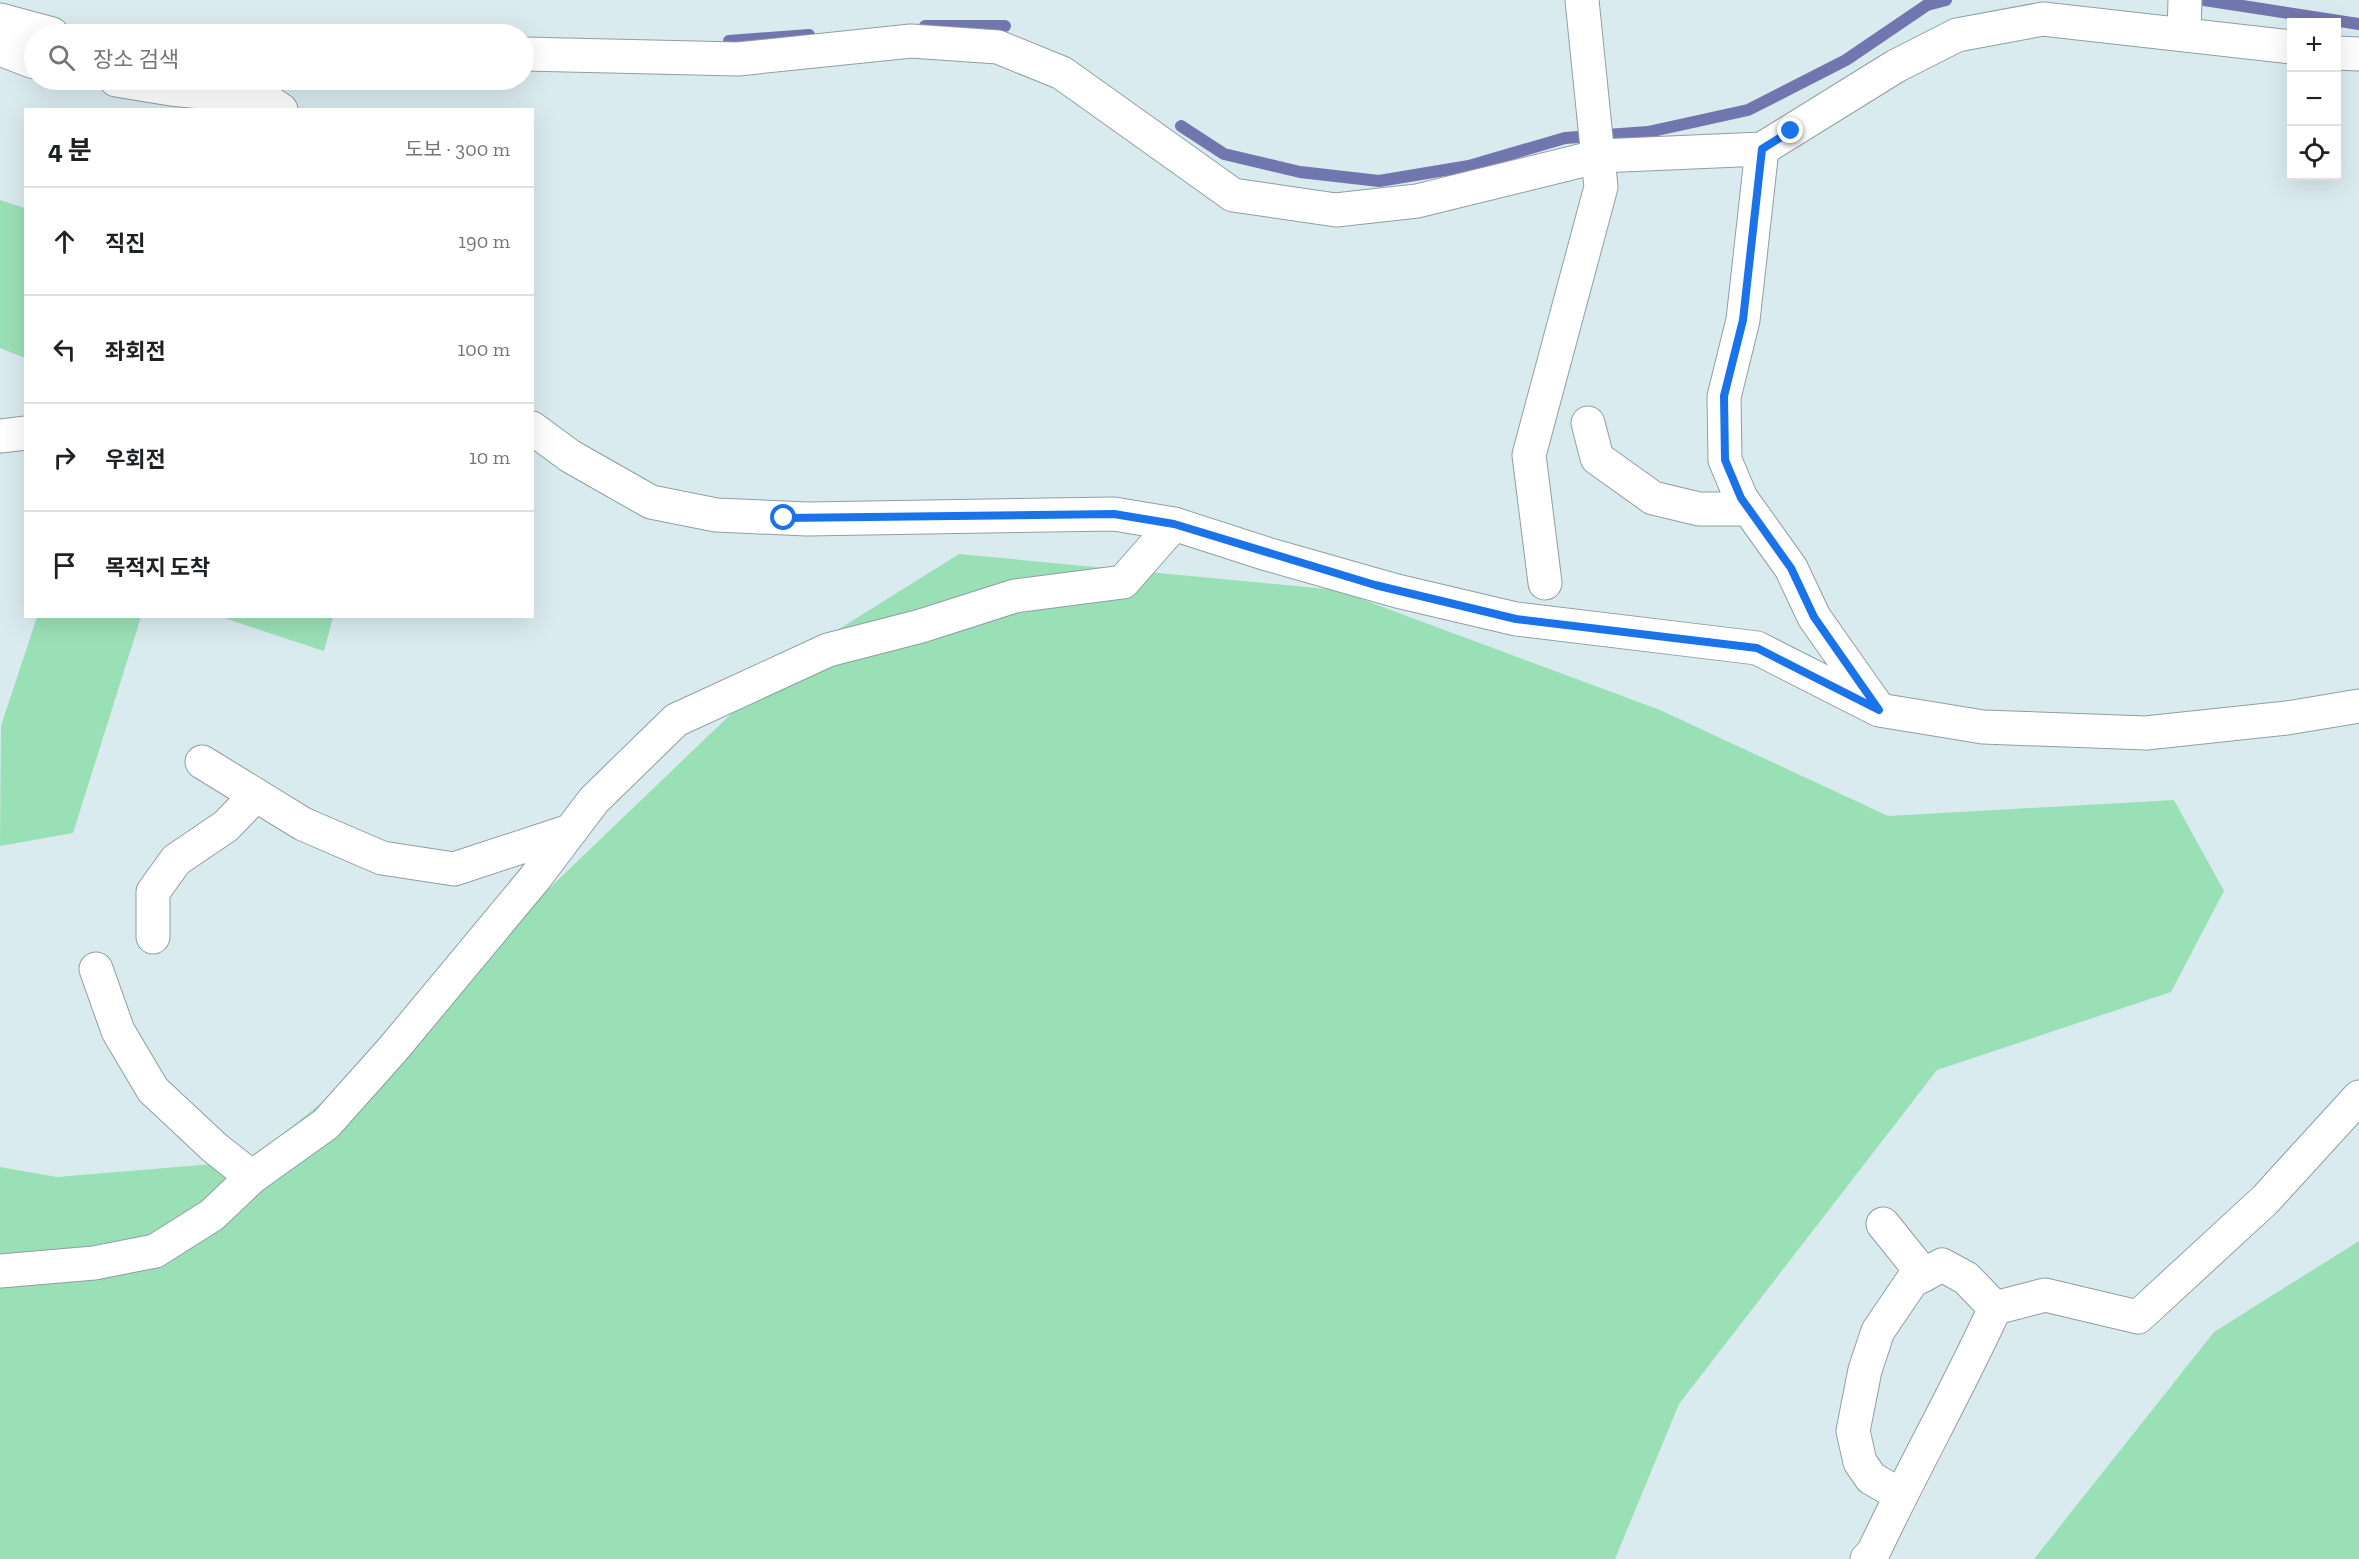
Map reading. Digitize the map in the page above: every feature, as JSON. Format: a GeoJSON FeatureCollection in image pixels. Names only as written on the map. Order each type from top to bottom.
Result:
{"type":"FeatureCollection","features":[{"type":"Feature","properties":{"kind":"street"},"geometry":{"type":"LineString","coordinates":[[1545,584],[1529,454],[1601,187],[1582,0]]}},
{"type":"Feature","properties":{"kind":"street"},"geometry":{"type":"LineString","coordinates":[[534,54],[738,59],[911,41],[998,47],[1062,73],[1233,195],[1336,210],[1417,201],[1598,143],[1762,149],[1896,66],[1957,35],[2043,18],[2184,15],[2287,46]]}},
{"type":"Feature","properties":{"kind":"street"},"geometry":{"type":"LineString","coordinates":[[8,23],[24,27]]}},
{"type":"Feature","properties":{"kind":"street"},"geometry":{"type":"LineString","coordinates":[[8,23],[24,47]]}},
{"type":"Feature","properties":{"kind":"street"},"geometry":{"type":"LineString","coordinates":[[2341,53],[2359,54]]}},
{"type":"Feature","properties":{"kind":"street"},"geometry":{"type":"LineString","coordinates":[[181,90],[263,98],[278,108]]}},
{"type":"Feature","properties":{"kind":"street"},"geometry":{"type":"LineString","coordinates":[[1762,149],[1743,320],[1724,396],[1725,460],[1741,498],[1791,568],[1814,617],[1879,710]]}},
{"type":"Feature","properties":{"kind":"street"},"geometry":{"type":"LineString","coordinates":[[1588,423],[1597,458],[1653,498],[1699,508],[1748,508]]}},
{"type":"Feature","properties":{"kind":"street"},"geometry":{"type":"LineString","coordinates":[[534,429],[570,456],[651,502],[716,515],[807,519],[1114,514],[1174,524],[1364,582],[1516,619],[1757,648],[1879,710],[1983,727],[2145,733],[2287,718],[2359,706]]}},
{"type":"Feature","properties":{"kind":"street"},"geometry":{"type":"LineString","coordinates":[[0,436],[24,433]]}},
{"type":"Feature","properties":{"kind":"street"},"geometry":{"type":"LineString","coordinates":[[0,1271],[94,1263],[155,1251],[212,1215],[252,1177],[326,1124],[393,1048],[535,878],[594,800],[676,720],[828,650],[921,626],[1015,596],[1123,582],[1174,524]]}},
{"type":"Feature","properties":{"kind":"street"},"geometry":{"type":"LineString","coordinates":[[202,762],[303,824],[382,858],[454,869],[570,831]]}},
{"type":"Feature","properties":{"kind":"street"},"geometry":{"type":"LineString","coordinates":[[153,937],[153,892],[176,860],[226,826],[256,795]]}},
{"type":"Feature","properties":{"kind":"street"},"geometry":{"type":"LineString","coordinates":[[96,969],[118,1031],[153,1090],[215,1148],[252,1177]]}},
{"type":"Feature","properties":{"kind":"street"},"geometry":{"type":"LineString","coordinates":[[1995,1308],[2045,1295],[2138,1317],[2265,1200],[2359,1096]]}},
{"type":"Feature","properties":{"kind":"street"},"geometry":{"type":"LineString","coordinates":[[1883,1224],[1924,1275]]}},
{"type":"Feature","properties":{"kind":"street"},"geometry":{"type":"LineString","coordinates":[[1900,1495],[1871,1479],[1860,1462],[1853,1431],[1865,1370],[1878,1331],[1912,1281],[1942,1264],[1966,1278],[1995,1308]]}},
{"type":"Feature","properties":{"kind":"street"},"geometry":{"type":"LineString","coordinates":[[1867,1559],[1873,1553],[1900,1495],[1966,1372],[1995,1308]]}},
{"type":"Feature","properties":{"kind":"green space"},"geometry":{"type":"Polygon","coordinates":[[[0,200],[24,208],[24,358],[0,348],[0,200]]]}},
{"type":"Feature","properties":{"kind":"green space"},"geometry":{"type":"Polygon","coordinates":[[[959,554],[1337,590],[1660,710],[1888,816],[2174,800],[2224,891],[2171,992],[1937,1070],[1679,1404],[1615,1559],[0,1559],[0,1167],[57,1177],[249,1161],[376,1059],[536,901],[783,664],[959,554]]]}},
{"type":"Feature","properties":{"kind":"green space"},"geometry":{"type":"Polygon","coordinates":[[[37,618],[141,618],[73,833],[0,846],[1,726],[37,618]]]}},
{"type":"Feature","properties":{"kind":"green space"},"geometry":{"type":"Polygon","coordinates":[[[224,618],[333,618],[324,651],[224,618]]]}},
{"type":"Feature","properties":{"kind":"green space"},"geometry":{"type":"Polygon","coordinates":[[[2359,1241],[2359,1559],[2034,1559],[2214,1332],[2359,1241]]]}},
{"type":"Feature","properties":{"kind":"waterway"},"geometry":{"type":"LineString","coordinates":[[1181,126],[1224,154],[1300,172],[1379,181],[1469,166],[1565,138],[1648,132],[1748,110],[1846,60],[1927,5],[1946,0]]}},
{"type":"Feature","properties":{"kind":"waterway"},"geometry":{"type":"LineString","coordinates":[[2204,0],[2359,24]]}},
{"type":"Feature","properties":{"kind":"waterway"},"geometry":{"type":"LineString","coordinates":[[925,26],[1005,26]]}},
{"type":"Feature","properties":{"kind":"waterway"},"geometry":{"type":"LineString","coordinates":[[729,41],[809,35]]}},
{"type":"Feature","properties":{"kind":"route"},"geometry":{"type":"LineString","coordinates":[[784,518],[1114,514],[1174,524],[1375,585],[1516,619],[1757,648],[1879,710],[1814,617],[1791,568],[1741,498],[1725,460],[1724,396],[1743,320],[1762,149],[1791,131]]}}]}
